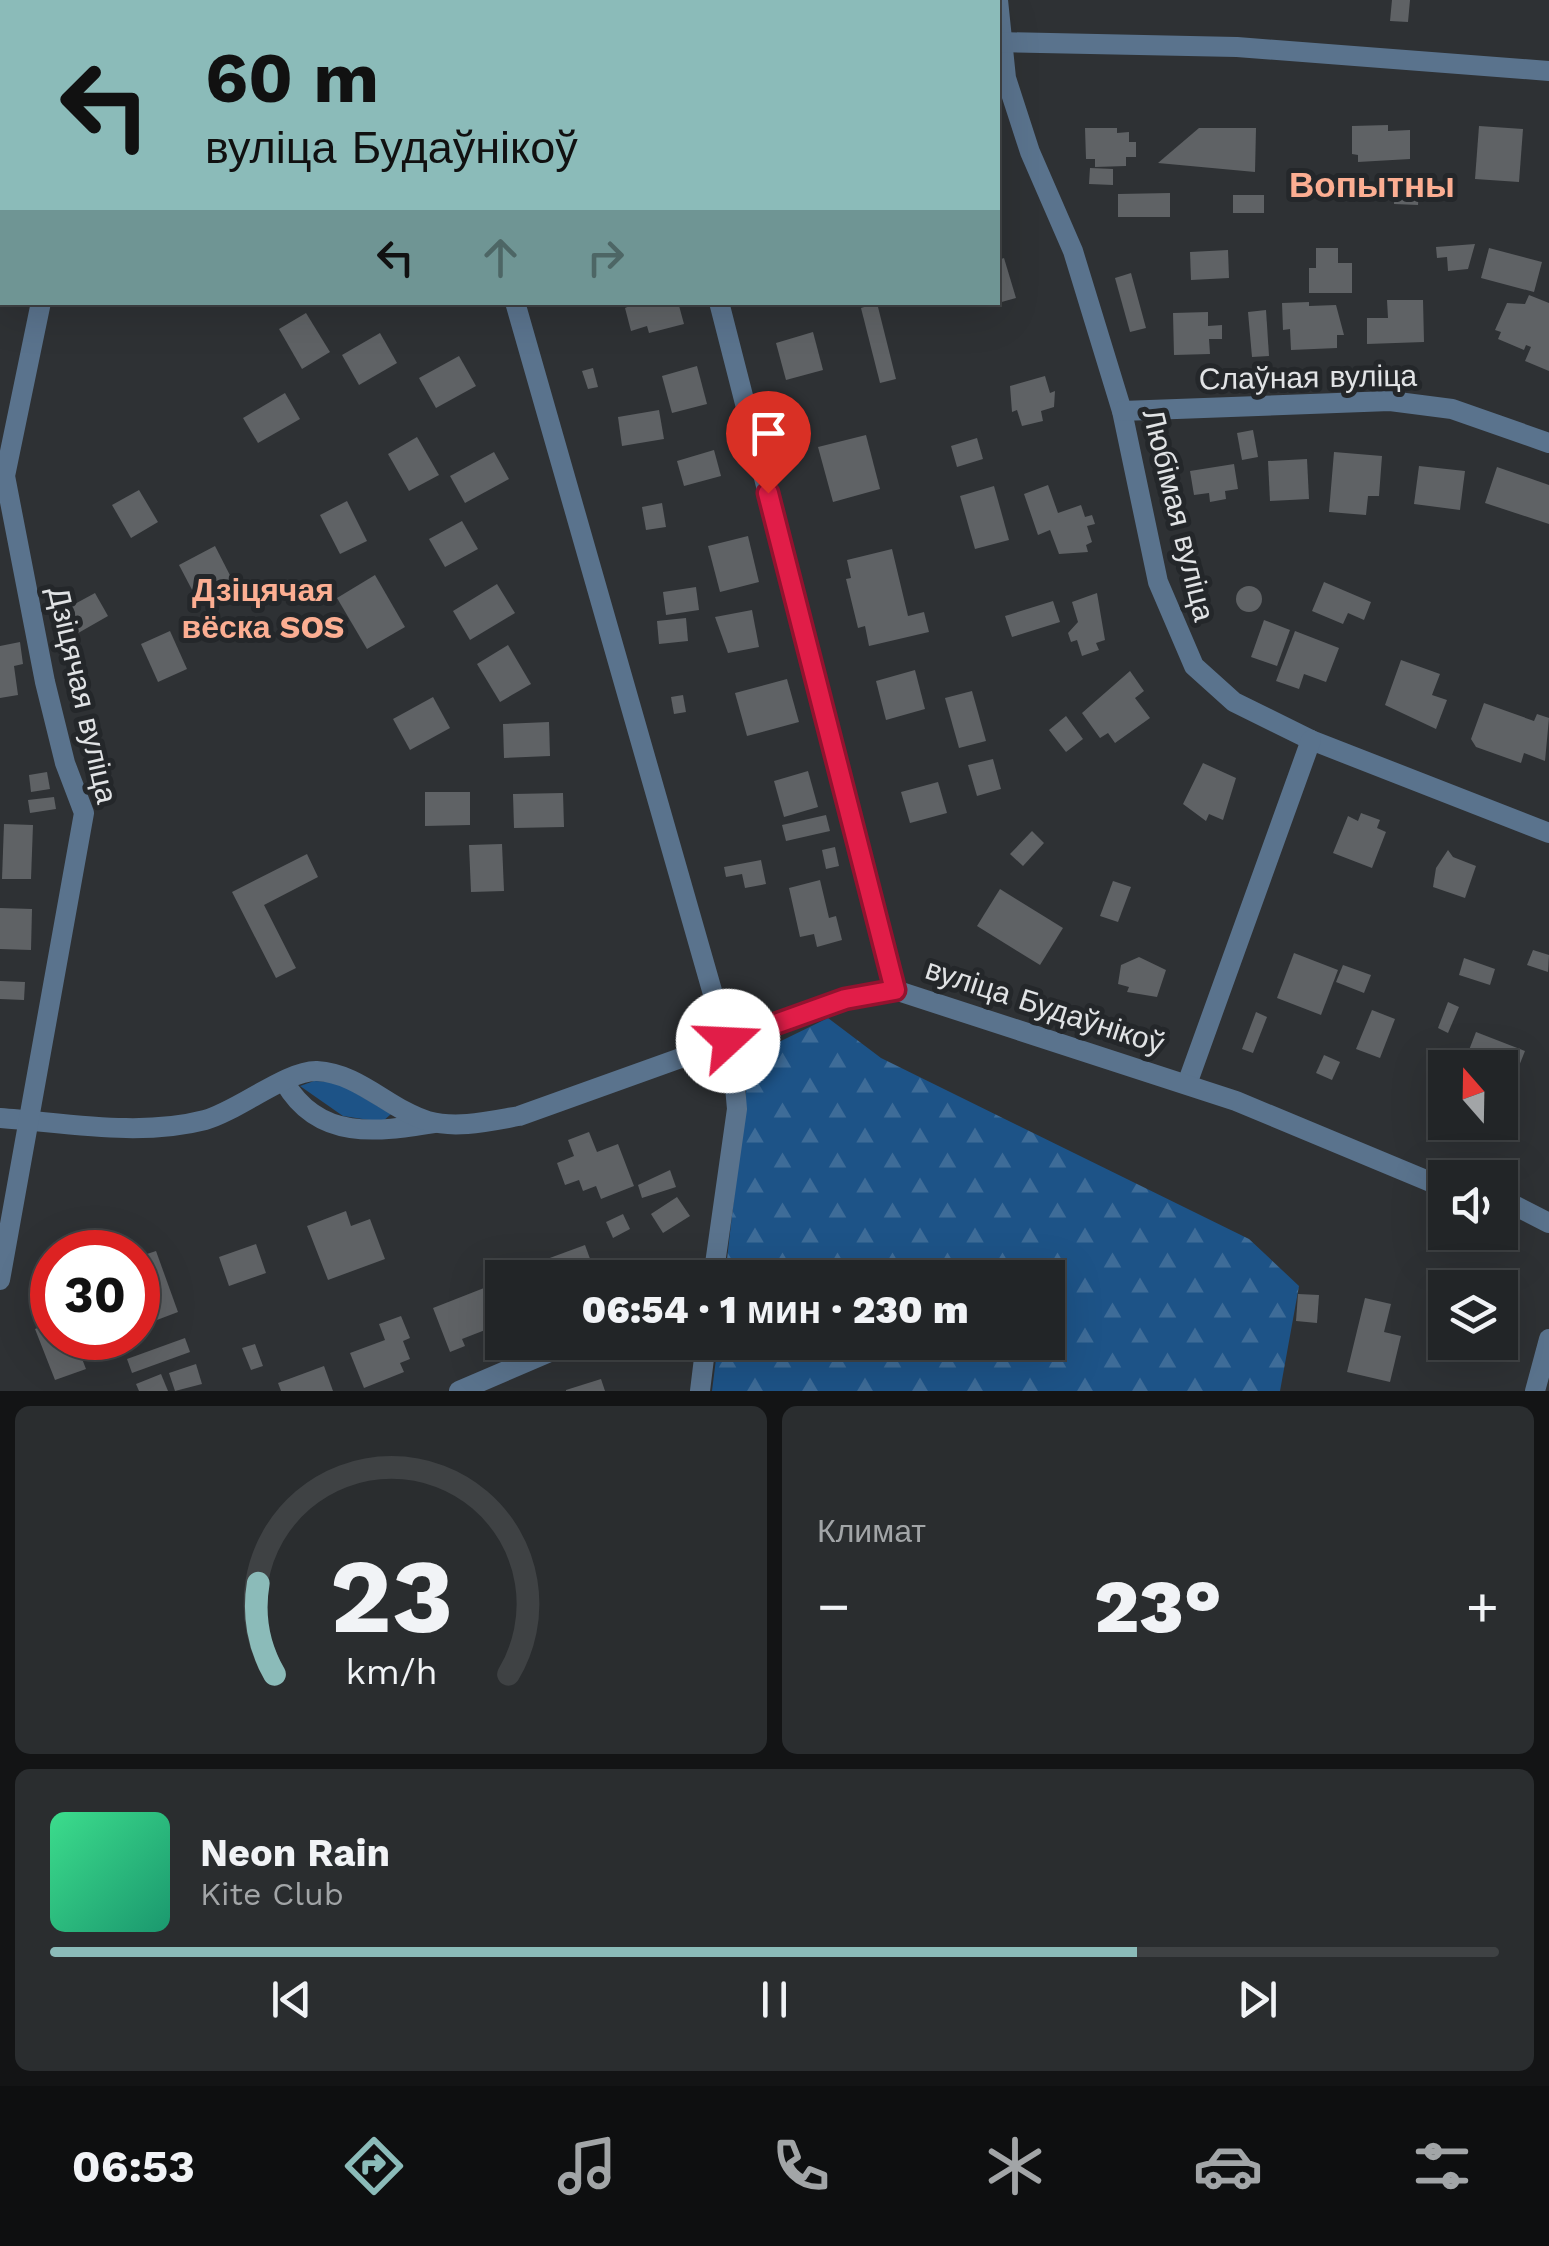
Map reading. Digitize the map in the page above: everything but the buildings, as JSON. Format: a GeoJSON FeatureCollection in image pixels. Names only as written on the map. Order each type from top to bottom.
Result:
{"type":"FeatureCollection","features":[{"type":"Feature","properties":{"kind":"street"},"geometry":{"type":"LineString","coordinates":[[1001,42],[1236,47],[1549,71]]}},
{"type":"Feature","properties":{"kind":"street","name":"Любімая вуліца"},"geometry":{"type":"LineString","coordinates":[[1001,42],[1006,78],[1030,152],[1072,251],[1122,411],[1158,582],[1194,666],[1234,702],[1311,740],[1549,833]]}},
{"type":"Feature","properties":{"kind":"street","name":"Дзіцячая вуліца"},"geometry":{"type":"LineString","coordinates":[[0,1280],[84,812],[65,763],[49,697],[5,476],[40,305]]}},
{"type":"Feature","properties":{"kind":"street"},"geometry":{"type":"LineString","coordinates":[[516,305],[728,1041],[736,1108],[715,1260]]}},
{"type":"Feature","properties":{"kind":"street","name":"вуліца Будаўнікоў"},"geometry":{"type":"LineString","coordinates":[[720,305],[895,990],[1186,1084],[1428,1181]]}},
{"type":"Feature","properties":{"kind":"street","name":"Слаўная вуліца"},"geometry":{"type":"LineString","coordinates":[[1122,411],[1390,400],[1452,409],[1549,443]]}},
{"type":"Feature","properties":{"kind":"street"},"geometry":{"type":"LineString","coordinates":[[1186,1084],[1311,740]]}},
{"type":"Feature","properties":{"kind":"street"},"geometry":{"type":"LineString","coordinates":[[285,1082],[312,1113],[343,1129],[372,1133],[441,1122],[519,1116],[845,999],[895,990]]}},
{"type":"Feature","properties":{"kind":"street"},"geometry":{"type":"LineString","coordinates":[[0,1118],[149,1127],[184,1124],[209,1119],[315,1071],[348,1080],[408,1112],[441,1122]]}},
{"type":"Feature","properties":{"kind":"street"},"geometry":{"type":"LineString","coordinates":[[1518,1207],[1549,1222]]}},
{"type":"Feature","properties":{"kind":"street"},"geometry":{"type":"LineString","coordinates":[[1535,1391],[1549,1339]]}},
{"type":"Feature","properties":{"kind":"street"},"geometry":{"type":"LineString","coordinates":[[458,1391],[531,1360]]}},
{"type":"Feature","properties":{"kind":"street"},"geometry":{"type":"LineString","coordinates":[[700,1391],[704,1360]]}},
{"type":"Feature","properties":{"kind":"green space"},"geometry":{"type":"Polygon","coordinates":[[[828,1018],[881,1058],[1249,1239],[1299,1286],[1280,1391],[712,1391],[716,1360],[1065,1360],[1065,1260],[727,1260],[750,1056],[828,1018]]]}},
{"type":"Feature","properties":{"kind":"green space"},"geometry":{"type":"Polygon","coordinates":[[[314,1081],[337,1082],[391,1114],[382,1122],[343,1116],[300,1086],[314,1081]]]}},
{"type":"Feature","properties":{"kind":"district","name":"Вопытны"},"geometry":{"type":"Point","coordinates":[1372,185]}},
{"type":"Feature","properties":{"kind":"district","name":"Дзіцячая вёска SOS"},"geometry":{"type":"Point","coordinates":[263,608]}},
{"type":"Feature","properties":{"kind":"route"},"geometry":{"type":"LineString","coordinates":[[728,1041],[845,999],[895,990],[768,493]]}}]}
